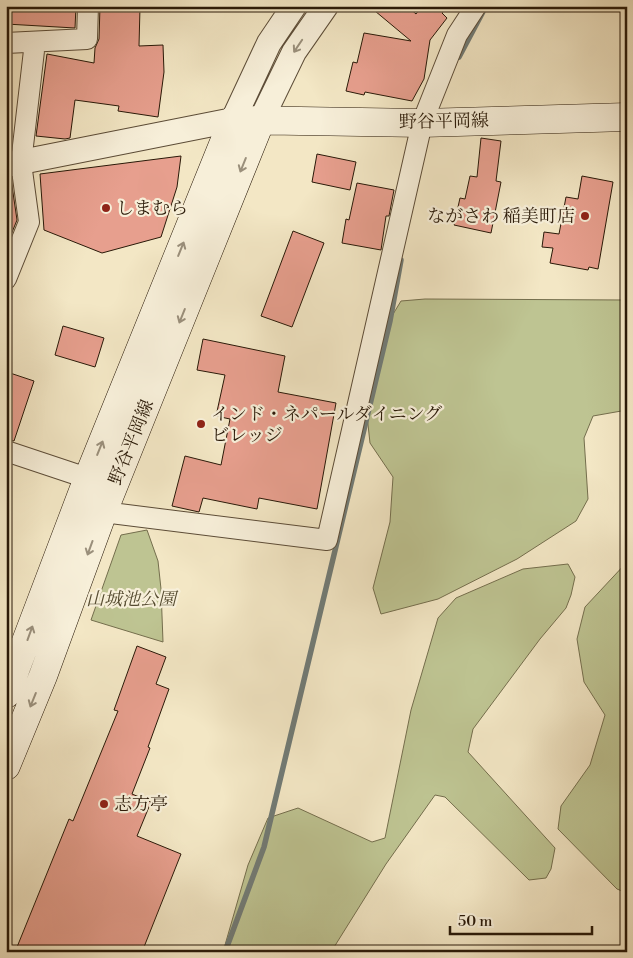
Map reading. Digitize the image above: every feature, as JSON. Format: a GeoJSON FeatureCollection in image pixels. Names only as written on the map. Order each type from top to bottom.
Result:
{"type":"FeatureCollection","features":[{"type":"Feature","properties":{"kind":"main road","name":"野谷平岡線"},"geometry":{"type":"LineString","coordinates":[[6,694],[12,666],[90,497],[233,120],[422,123],[627,117]]}},
{"type":"Feature","properties":{"kind":"main road","name":"野谷平岡線"},"geometry":{"type":"LineString","coordinates":[[90,497],[114,486],[261,120]]}},
{"type":"Feature","properties":{"kind":"main road","name":"野谷平岡線"},"geometry":{"type":"LineString","coordinates":[[6,766],[42,676],[90,497]]}},
{"type":"Feature","properties":{"kind":"street"},"geometry":{"type":"LineString","coordinates":[[6,43],[87,39],[88,6]]}},
{"type":"Feature","properties":{"kind":"street"},"geometry":{"type":"LineString","coordinates":[[14,164],[233,120],[269,43],[294,6]]}},
{"type":"Feature","properties":{"kind":"street"},"geometry":{"type":"LineString","coordinates":[[261,120],[294,52],[326,6]]}},
{"type":"Feature","properties":{"kind":"street"},"geometry":{"type":"LineString","coordinates":[[6,452],[90,497],[326,540],[422,123],[457,35],[476,6]]}},
{"type":"Feature","properties":{"kind":"street"},"geometry":{"type":"LineString","coordinates":[[6,279],[29,222],[14,164],[35,42]]}},
{"type":"Feature","properties":{"kind":"green space"},"geometry":{"type":"Polygon","coordinates":[[[425,299],[627,300],[627,410],[593,416],[584,438],[588,499],[576,521],[517,559],[438,599],[381,614],[373,588],[390,522],[393,477],[370,443],[366,406],[384,329],[401,301],[425,299]]]}},
{"type":"Feature","properties":{"kind":"green space","name":"山城池公園"},"geometry":{"type":"Polygon","coordinates":[[[147,530],[158,561],[163,642],[91,620],[121,535],[147,530]]]}},
{"type":"Feature","properties":{"kind":"green space"},"geometry":{"type":"Polygon","coordinates":[[[627,562],[627,893],[617,889],[558,829],[561,806],[590,765],[605,715],[584,682],[577,639],[585,607],[627,562]]]}},
{"type":"Feature","properties":{"kind":"green space"},"geometry":{"type":"Polygon","coordinates":[[[568,564],[575,577],[566,608],[540,639],[473,729],[468,752],[555,848],[551,869],[546,878],[529,880],[445,797],[435,795],[386,864],[331,952],[223,952],[248,865],[268,818],[298,808],[372,842],[385,838],[411,710],[438,618],[456,598],[523,569],[568,564]]]}},
{"type":"Feature","properties":{"kind":"building"},"geometry":{"type":"Polygon","coordinates":[[[6,6],[76,6],[75,28],[6,24],[6,6]]]}},
{"type":"Feature","properties":{"kind":"building"},"geometry":{"type":"Polygon","coordinates":[[[100,6],[140,7],[139,46],[163,45],[164,72],[158,117],[118,111],[119,106],[75,100],[70,138],[36,136],[47,54],[94,63],[95,48],[99,39],[100,6]]]}},
{"type":"Feature","properties":{"kind":"building"},"geometry":{"type":"Polygon","coordinates":[[[369,6],[407,6],[416,14],[422,6],[448,6],[442,13],[447,18],[430,40],[424,79],[412,101],[365,92],[364,95],[346,91],[353,62],[357,63],[364,33],[411,41],[369,6]]]}},
{"type":"Feature","properties":{"kind":"building"},"geometry":{"type":"Polygon","coordinates":[[[481,138],[501,141],[496,181],[501,182],[491,233],[454,225],[460,198],[465,199],[470,176],[477,177],[481,138]]]}},
{"type":"Feature","properties":{"kind":"building"},"geometry":{"type":"Polygon","coordinates":[[[317,154],[356,162],[350,190],[312,182],[317,154]]]}},
{"type":"Feature","properties":{"kind":"building","name":"しまむら"},"geometry":{"type":"Polygon","coordinates":[[[181,156],[177,187],[161,237],[102,253],[44,230],[40,174],[181,156]]]}},
{"type":"Feature","properties":{"kind":"building","name":"ながさわ 稲美町店"},"geometry":{"type":"Polygon","coordinates":[[[582,176],[613,182],[598,269],[589,267],[588,270],[550,263],[553,248],[542,247],[544,232],[559,234],[566,197],[578,199],[582,176]]]}},
{"type":"Feature","properties":{"kind":"building"},"geometry":{"type":"Polygon","coordinates":[[[11,179],[17,220],[6,247],[6,180],[11,179]]]}},
{"type":"Feature","properties":{"kind":"building"},"geometry":{"type":"Polygon","coordinates":[[[357,183],[394,190],[389,216],[386,216],[381,250],[342,243],[346,219],[349,220],[357,183]]]}},
{"type":"Feature","properties":{"kind":"building"},"geometry":{"type":"Polygon","coordinates":[[[293,231],[324,243],[292,327],[261,316],[293,231]]]}},
{"type":"Feature","properties":{"kind":"building"},"geometry":{"type":"Polygon","coordinates":[[[63,326],[104,338],[95,367],[55,355],[63,326]]]}},
{"type":"Feature","properties":{"kind":"building"},"geometry":{"type":"Polygon","coordinates":[[[203,339],[285,356],[278,392],[336,403],[317,509],[259,498],[257,509],[203,498],[199,512],[172,506],[185,456],[221,465],[230,419],[216,416],[225,375],[197,370],[203,339]]]}},
{"type":"Feature","properties":{"kind":"building"},"geometry":{"type":"Polygon","coordinates":[[[10,373],[34,381],[14,441],[6,439],[6,385],[10,373]]]}},
{"type":"Feature","properties":{"kind":"building"},"geometry":{"type":"Polygon","coordinates":[[[137,646],[166,657],[156,684],[169,689],[148,747],[150,748],[132,794],[151,802],[137,836],[181,854],[142,952],[15,952],[69,819],[73,821],[118,711],[114,710],[137,646]]]}},
{"type":"Feature","properties":{"kind":"waterway"},"geometry":{"type":"LineString","coordinates":[[459,57],[486,6]]}},
{"type":"Feature","properties":{"kind":"waterway"},"geometry":{"type":"LineString","coordinates":[[225,952],[264,847],[390,321],[401,260]]}},
{"type":"Feature","properties":{"kind":"place","name":"しまむら"},"geometry":{"type":"Point","coordinates":[106,208]}},
{"type":"Feature","properties":{"kind":"place","name":"ながさわ 稲美町店"},"geometry":{"type":"Point","coordinates":[585,216]}},
{"type":"Feature","properties":{"kind":"place","name":"インド・ネパールダイニング ビレッジ"},"geometry":{"type":"Point","coordinates":[201,424]}},
{"type":"Feature","properties":{"kind":"place","name":"志方亭"},"geometry":{"type":"Point","coordinates":[104,804]}}]}
